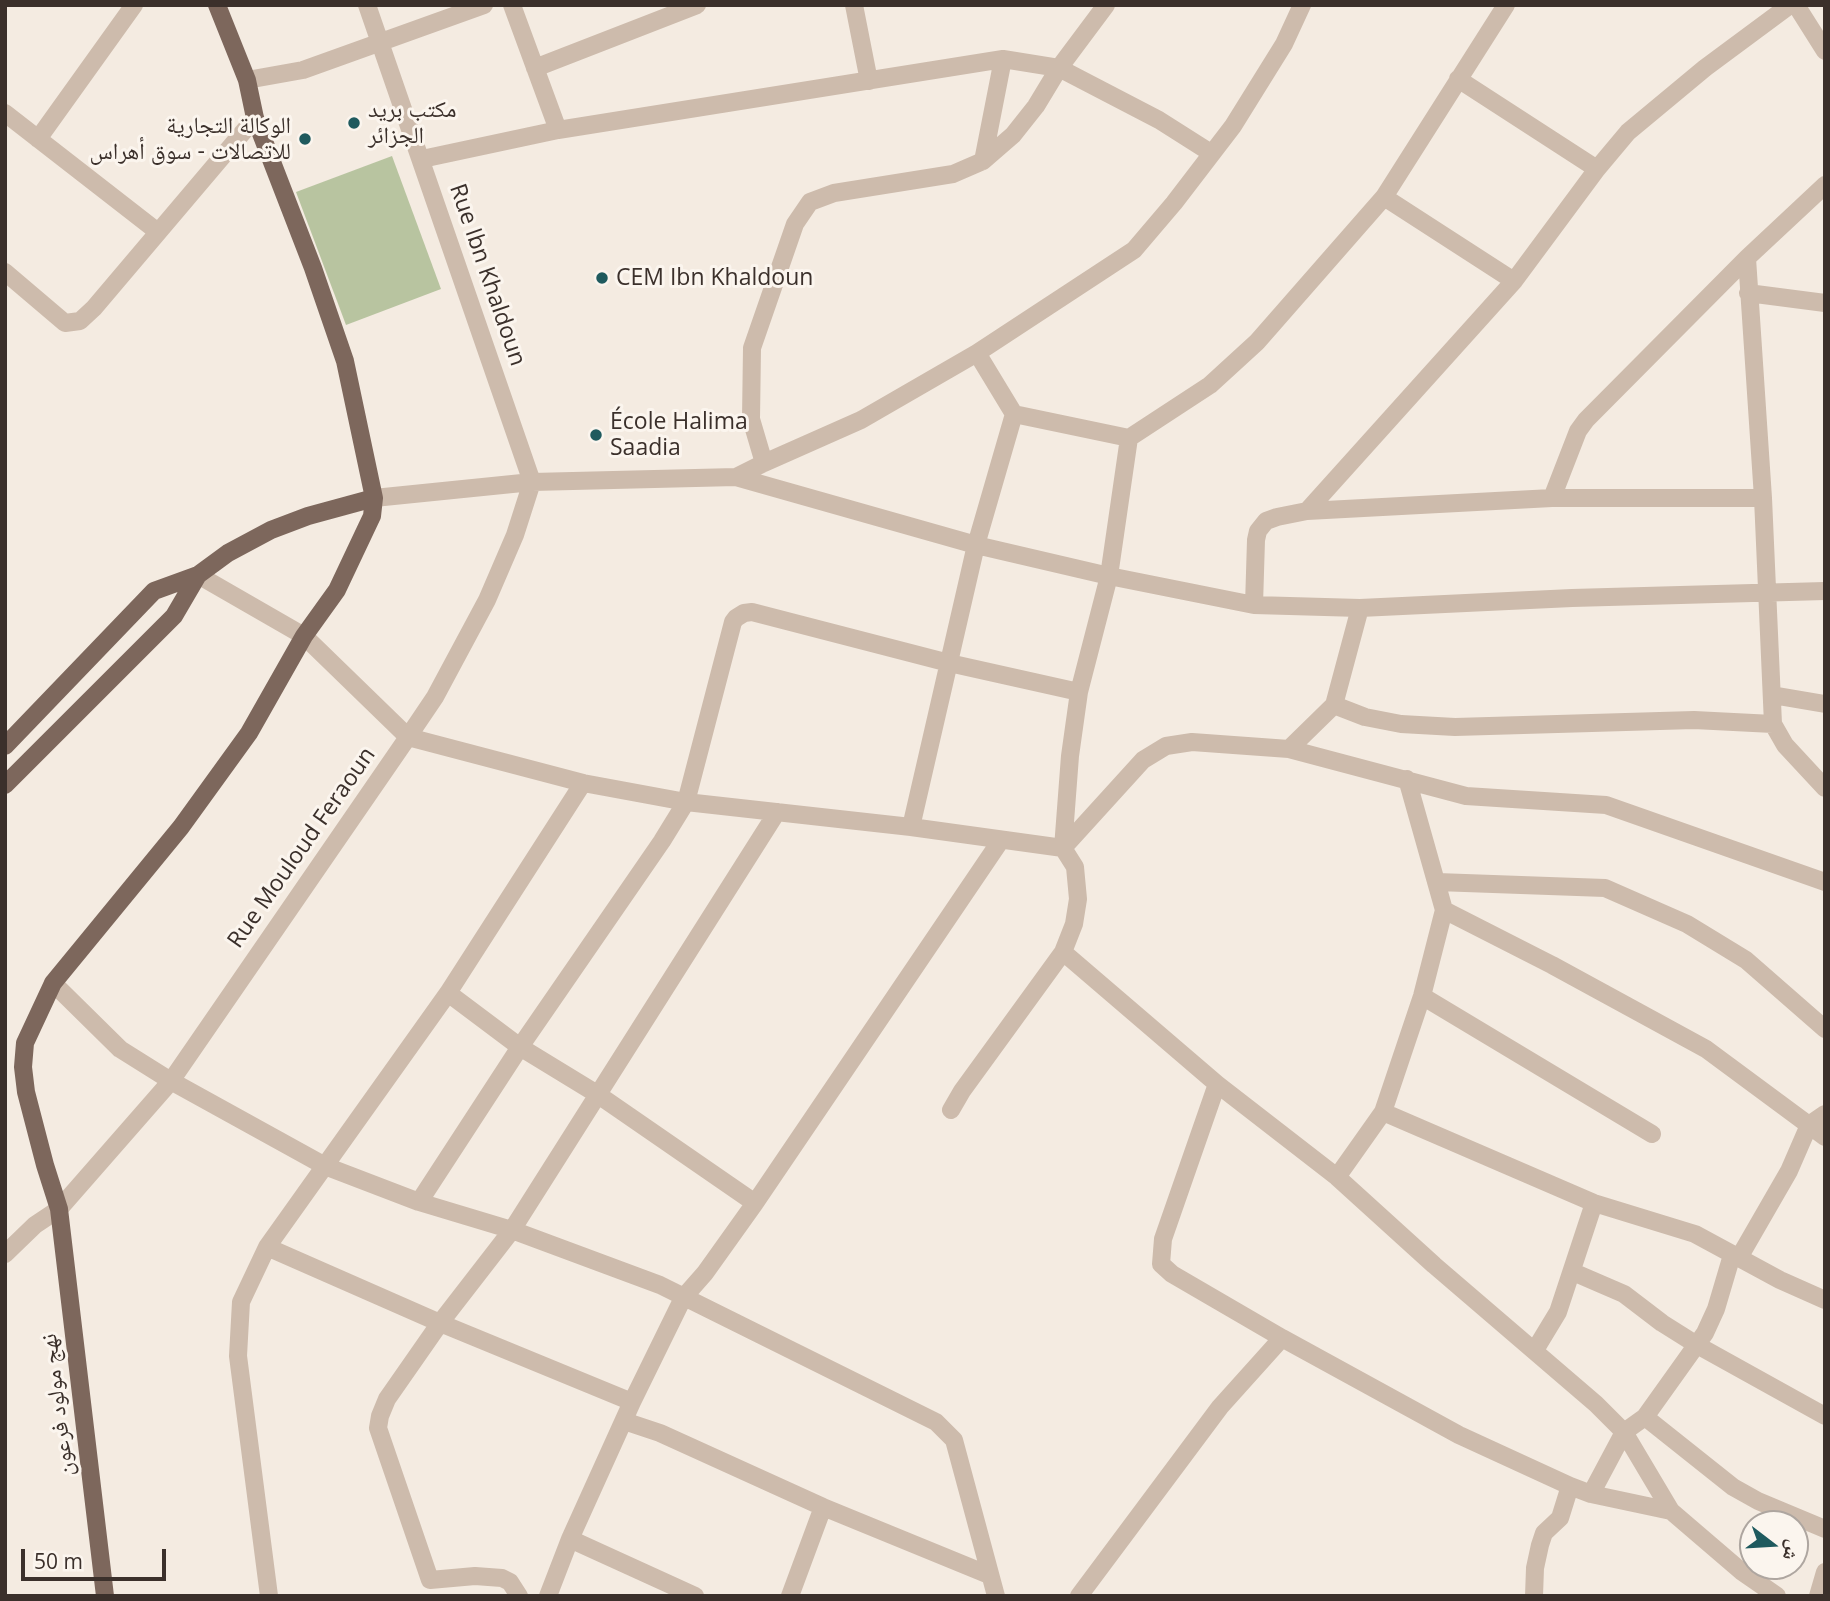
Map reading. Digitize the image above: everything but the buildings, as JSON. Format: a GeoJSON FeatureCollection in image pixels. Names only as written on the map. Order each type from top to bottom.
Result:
{"type":"FeatureCollection","features":[{"type":"Feature","properties":{"kind":"main road"},"geometry":{"type":"LineString","coordinates":[[5,746],[154,590],[198,575],[228,554],[271,530],[374,498],[345,361],[313,268],[255,118],[247,80],[217,5]]}},
{"type":"Feature","properties":{"kind":"main road","name":"نهج مولود فرعون"},"geometry":{"type":"LineString","coordinates":[[105,1596],[59,1209],[26,1092],[23,1067],[25,1043],[53,983],[181,827],[249,733],[304,636],[337,590],[372,516],[374,498]]}},
{"type":"Feature","properties":{"kind":"main road"},"geometry":{"type":"LineString","coordinates":[[5,785],[174,616],[198,575]]}},
{"type":"Feature","properties":{"kind":"street"},"geometry":{"type":"LineString","coordinates":[[38,139],[134,5]]}},
{"type":"Feature","properties":{"kind":"street","name":"Rue Ibn Khaldoun"},"geometry":{"type":"LineString","coordinates":[[368,5],[532,482]]}},
{"type":"Feature","properties":{"kind":"street"},"geometry":{"type":"LineString","coordinates":[[247,80],[303,70],[484,5]]}},
{"type":"Feature","properties":{"kind":"street"},"geometry":{"type":"LineString","coordinates":[[512,5],[558,130]]}},
{"type":"Feature","properties":{"kind":"street"},"geometry":{"type":"LineString","coordinates":[[535,68],[696,5]]}},
{"type":"Feature","properties":{"kind":"street"},"geometry":{"type":"LineString","coordinates":[[854,5],[869,81]]}},
{"type":"Feature","properties":{"kind":"street"},"geometry":{"type":"LineString","coordinates":[[764,463],[751,419],[752,348],[795,224],[810,202],[834,193],[953,174],[983,162],[1013,135],[1036,106],[1059,68],[1106,5]]}},
{"type":"Feature","properties":{"kind":"street"},"geometry":{"type":"LineString","coordinates":[[736,478],[855,424],[977,353],[1134,250],[1233,126],[1284,44],[1303,5]]}},
{"type":"Feature","properties":{"kind":"street"},"geometry":{"type":"LineString","coordinates":[[977,353],[1014,414],[1129,438],[1210,385],[1258,342],[1384,197],[1506,5]]}},
{"type":"Feature","properties":{"kind":"street"},"geometry":{"type":"LineString","coordinates":[[1307,511],[1514,281],[1597,169],[1628,132],[1705,68],[1790,5]]}},
{"type":"Feature","properties":{"kind":"street"},"geometry":{"type":"LineString","coordinates":[[1796,5],[1825,51]]}},
{"type":"Feature","properties":{"kind":"street"},"geometry":{"type":"LineString","coordinates":[[983,162],[1003,59]]}},
{"type":"Feature","properties":{"kind":"street"},"geometry":{"type":"LineString","coordinates":[[422,159],[558,130],[1003,59],[1059,68],[1159,120],[1211,153]]}},
{"type":"Feature","properties":{"kind":"street"},"geometry":{"type":"LineString","coordinates":[[1458,79],[1597,169]]}},
{"type":"Feature","properties":{"kind":"street"},"geometry":{"type":"LineString","coordinates":[[5,113],[158,232]]}},
{"type":"Feature","properties":{"kind":"street"},"geometry":{"type":"LineString","coordinates":[[5,272],[65,323],[73,323],[87,316],[255,118]]}},
{"type":"Feature","properties":{"kind":"street"},"geometry":{"type":"LineString","coordinates":[[1552,498],[1578,431],[1586,420],[1747,258],[1825,185]]}},
{"type":"Feature","properties":{"kind":"street"},"geometry":{"type":"LineString","coordinates":[[1384,197],[1514,281]]}},
{"type":"Feature","properties":{"kind":"street"},"geometry":{"type":"LineString","coordinates":[[1747,258],[1763,498],[1773,724],[1785,745],[1825,788]]}},
{"type":"Feature","properties":{"kind":"street"},"geometry":{"type":"LineString","coordinates":[[1748,293],[1825,303]]}},
{"type":"Feature","properties":{"kind":"street"},"geometry":{"type":"LineString","coordinates":[[911,827],[976,544],[1014,414]]}},
{"type":"Feature","properties":{"kind":"street"},"geometry":{"type":"LineString","coordinates":[[951,1110],[961,1091],[1063,952],[1074,924],[1078,899],[1075,867],[1063,848],[1070,755],[1079,692],[1109,576],[1129,438]]}},
{"type":"Feature","properties":{"kind":"street"},"geometry":{"type":"LineString","coordinates":[[374,498],[532,482],[736,478],[976,544],[1109,576],[1254,605],[1360,608],[1825,591]]}},
{"type":"Feature","properties":{"kind":"street","name":"Rue Mouloud Feraoun"},"geometry":{"type":"LineString","coordinates":[[5,1254],[35,1225],[59,1209],[170,1081],[408,737],[435,697],[487,600],[515,535],[532,482]]}},
{"type":"Feature","properties":{"kind":"street"},"geometry":{"type":"LineString","coordinates":[[1254,605],[1258,531],[1266,521],[1277,517],[1307,511],[1552,498],[1763,498]]}},
{"type":"Feature","properties":{"kind":"street"},"geometry":{"type":"LineString","coordinates":[[198,575],[304,636],[408,737],[583,783],[686,802],[911,827],[1063,848]]}},
{"type":"Feature","properties":{"kind":"street"},"geometry":{"type":"LineString","coordinates":[[1289,750],[1334,705],[1360,608]]}},
{"type":"Feature","properties":{"kind":"street"},"geometry":{"type":"LineString","coordinates":[[419,1202],[686,802],[733,622],[744,613],[752,612],[949,663],[1079,692]]}},
{"type":"Feature","properties":{"kind":"street"},"geometry":{"type":"LineString","coordinates":[[1772,695],[1825,704]]}},
{"type":"Feature","properties":{"kind":"street"},"geometry":{"type":"LineString","coordinates":[[1334,705],[1366,717],[1401,724],[1455,727],[1694,720],[1773,724]]}},
{"type":"Feature","properties":{"kind":"street"},"geometry":{"type":"LineString","coordinates":[[1063,848],[1143,760],[1166,746],[1192,742],[1289,750],[1466,796],[1606,805],[1825,882]]}},
{"type":"Feature","properties":{"kind":"street"},"geometry":{"type":"LineString","coordinates":[[1338,1177],[1383,1112],[1422,996],[1444,909],[1407,779]]}},
{"type":"Feature","properties":{"kind":"street"},"geometry":{"type":"LineString","coordinates":[[269,1596],[238,1356],[241,1302],[267,1247],[448,993],[583,783]]}},
{"type":"Feature","properties":{"kind":"street"},"geometry":{"type":"LineString","coordinates":[[519,1596],[509,1582],[502,1578],[475,1576],[435,1588],[378,1423],[387,1399],[440,1323],[512,1230],[777,812]]}},
{"type":"Feature","properties":{"kind":"street"},"geometry":{"type":"LineString","coordinates":[[548,1596],[570,1539],[632,1402],[683,1298],[705,1273],[755,1203],[1001,840]]}},
{"type":"Feature","properties":{"kind":"street"},"geometry":{"type":"LineString","coordinates":[[1437,882],[1605,888],[1687,924],[1746,960],[1825,1029]]}},
{"type":"Feature","properties":{"kind":"street"},"geometry":{"type":"LineString","coordinates":[[1444,909],[1706,1049],[1825,1137]]}},
{"type":"Feature","properties":{"kind":"street"},"geometry":{"type":"LineString","coordinates":[[1063,952],[1217,1084],[1338,1177],[1434,1265],[1535,1350],[1624,1432],[1671,1511],[1741,1571],[1777,1596]]}},
{"type":"Feature","properties":{"kind":"street"},"geometry":{"type":"LineString","coordinates":[[53,983],[120,1049],[170,1081],[325,1166],[419,1202],[512,1230],[660,1285],[906,1406],[943,1428],[954,1440],[996,1596]]}},
{"type":"Feature","properties":{"kind":"street"},"geometry":{"type":"LineString","coordinates":[[448,993],[520,1047],[597,1094],[755,1203]]}},
{"type":"Feature","properties":{"kind":"street"},"geometry":{"type":"LineString","coordinates":[[1422,996],[1652,1134]]}},
{"type":"Feature","properties":{"kind":"street"},"geometry":{"type":"LineString","coordinates":[[1217,1084],[1164,1239],[1161,1264],[1172,1274],[1282,1338],[1459,1435],[1591,1494],[1671,1511]]}},
{"type":"Feature","properties":{"kind":"street"},"geometry":{"type":"LineString","coordinates":[[1383,1112],[1594,1203],[1686,1230],[1825,1300]]}},
{"type":"Feature","properties":{"kind":"street"},"geometry":{"type":"LineString","coordinates":[[1732,1255],[1740,1256],[1757,1228],[1789,1171],[1809,1125],[1825,1114]]}},
{"type":"Feature","properties":{"kind":"street"},"geometry":{"type":"LineString","coordinates":[[1535,1350],[1558,1312],[1594,1203]]}},
{"type":"Feature","properties":{"kind":"street"},"geometry":{"type":"LineString","coordinates":[[267,1247],[440,1323],[632,1402]]}},
{"type":"Feature","properties":{"kind":"street"},"geometry":{"type":"LineString","coordinates":[[1591,1494],[1624,1432],[1645,1418],[1697,1345],[1716,1308],[1732,1255]]}},
{"type":"Feature","properties":{"kind":"street"},"geometry":{"type":"LineString","coordinates":[[1573,1272],[1624,1294],[1662,1324],[1825,1416]]}},
{"type":"Feature","properties":{"kind":"street"},"geometry":{"type":"LineString","coordinates":[[1079,1596],[1220,1407],[1282,1338]]}},
{"type":"Feature","properties":{"kind":"street"},"geometry":{"type":"LineString","coordinates":[[1645,1418],[1733,1487],[1758,1501],[1825,1529]]}},
{"type":"Feature","properties":{"kind":"street"},"geometry":{"type":"LineString","coordinates":[[624,1421],[660,1433],[823,1507],[989,1575]]}},
{"type":"Feature","properties":{"kind":"street"},"geometry":{"type":"LineString","coordinates":[[1534,1596],[1535,1568],[1540,1545],[1544,1533],[1560,1518],[1570,1486]]}},
{"type":"Feature","properties":{"kind":"street"},"geometry":{"type":"LineString","coordinates":[[790,1596],[823,1507]]}},
{"type":"Feature","properties":{"kind":"street"},"geometry":{"type":"LineString","coordinates":[[570,1539],[695,1596]]}},
{"type":"Feature","properties":{"kind":"street"},"geometry":{"type":"LineString","coordinates":[[1818,1596],[1825,1572]]}},
{"type":"Feature","properties":{"kind":"green space"},"geometry":{"type":"Polygon","coordinates":[[[392,156],[441,289],[346,325],[296,192],[392,156]]]}},
{"type":"Feature","properties":{"kind":"place","name":"مكتب بريد الجزائر"},"geometry":{"type":"Point","coordinates":[354,123]}},
{"type":"Feature","properties":{"kind":"place","name":"الوكالة التجارية للاتصالات - سوق أهراس"},"geometry":{"type":"Point","coordinates":[305,139]}},
{"type":"Feature","properties":{"kind":"place","name":"CEM Ibn Khaldoun"},"geometry":{"type":"Point","coordinates":[602,278]}},
{"type":"Feature","properties":{"kind":"place","name":"École Halima Saadia"},"geometry":{"type":"Point","coordinates":[596,435]}}]}
